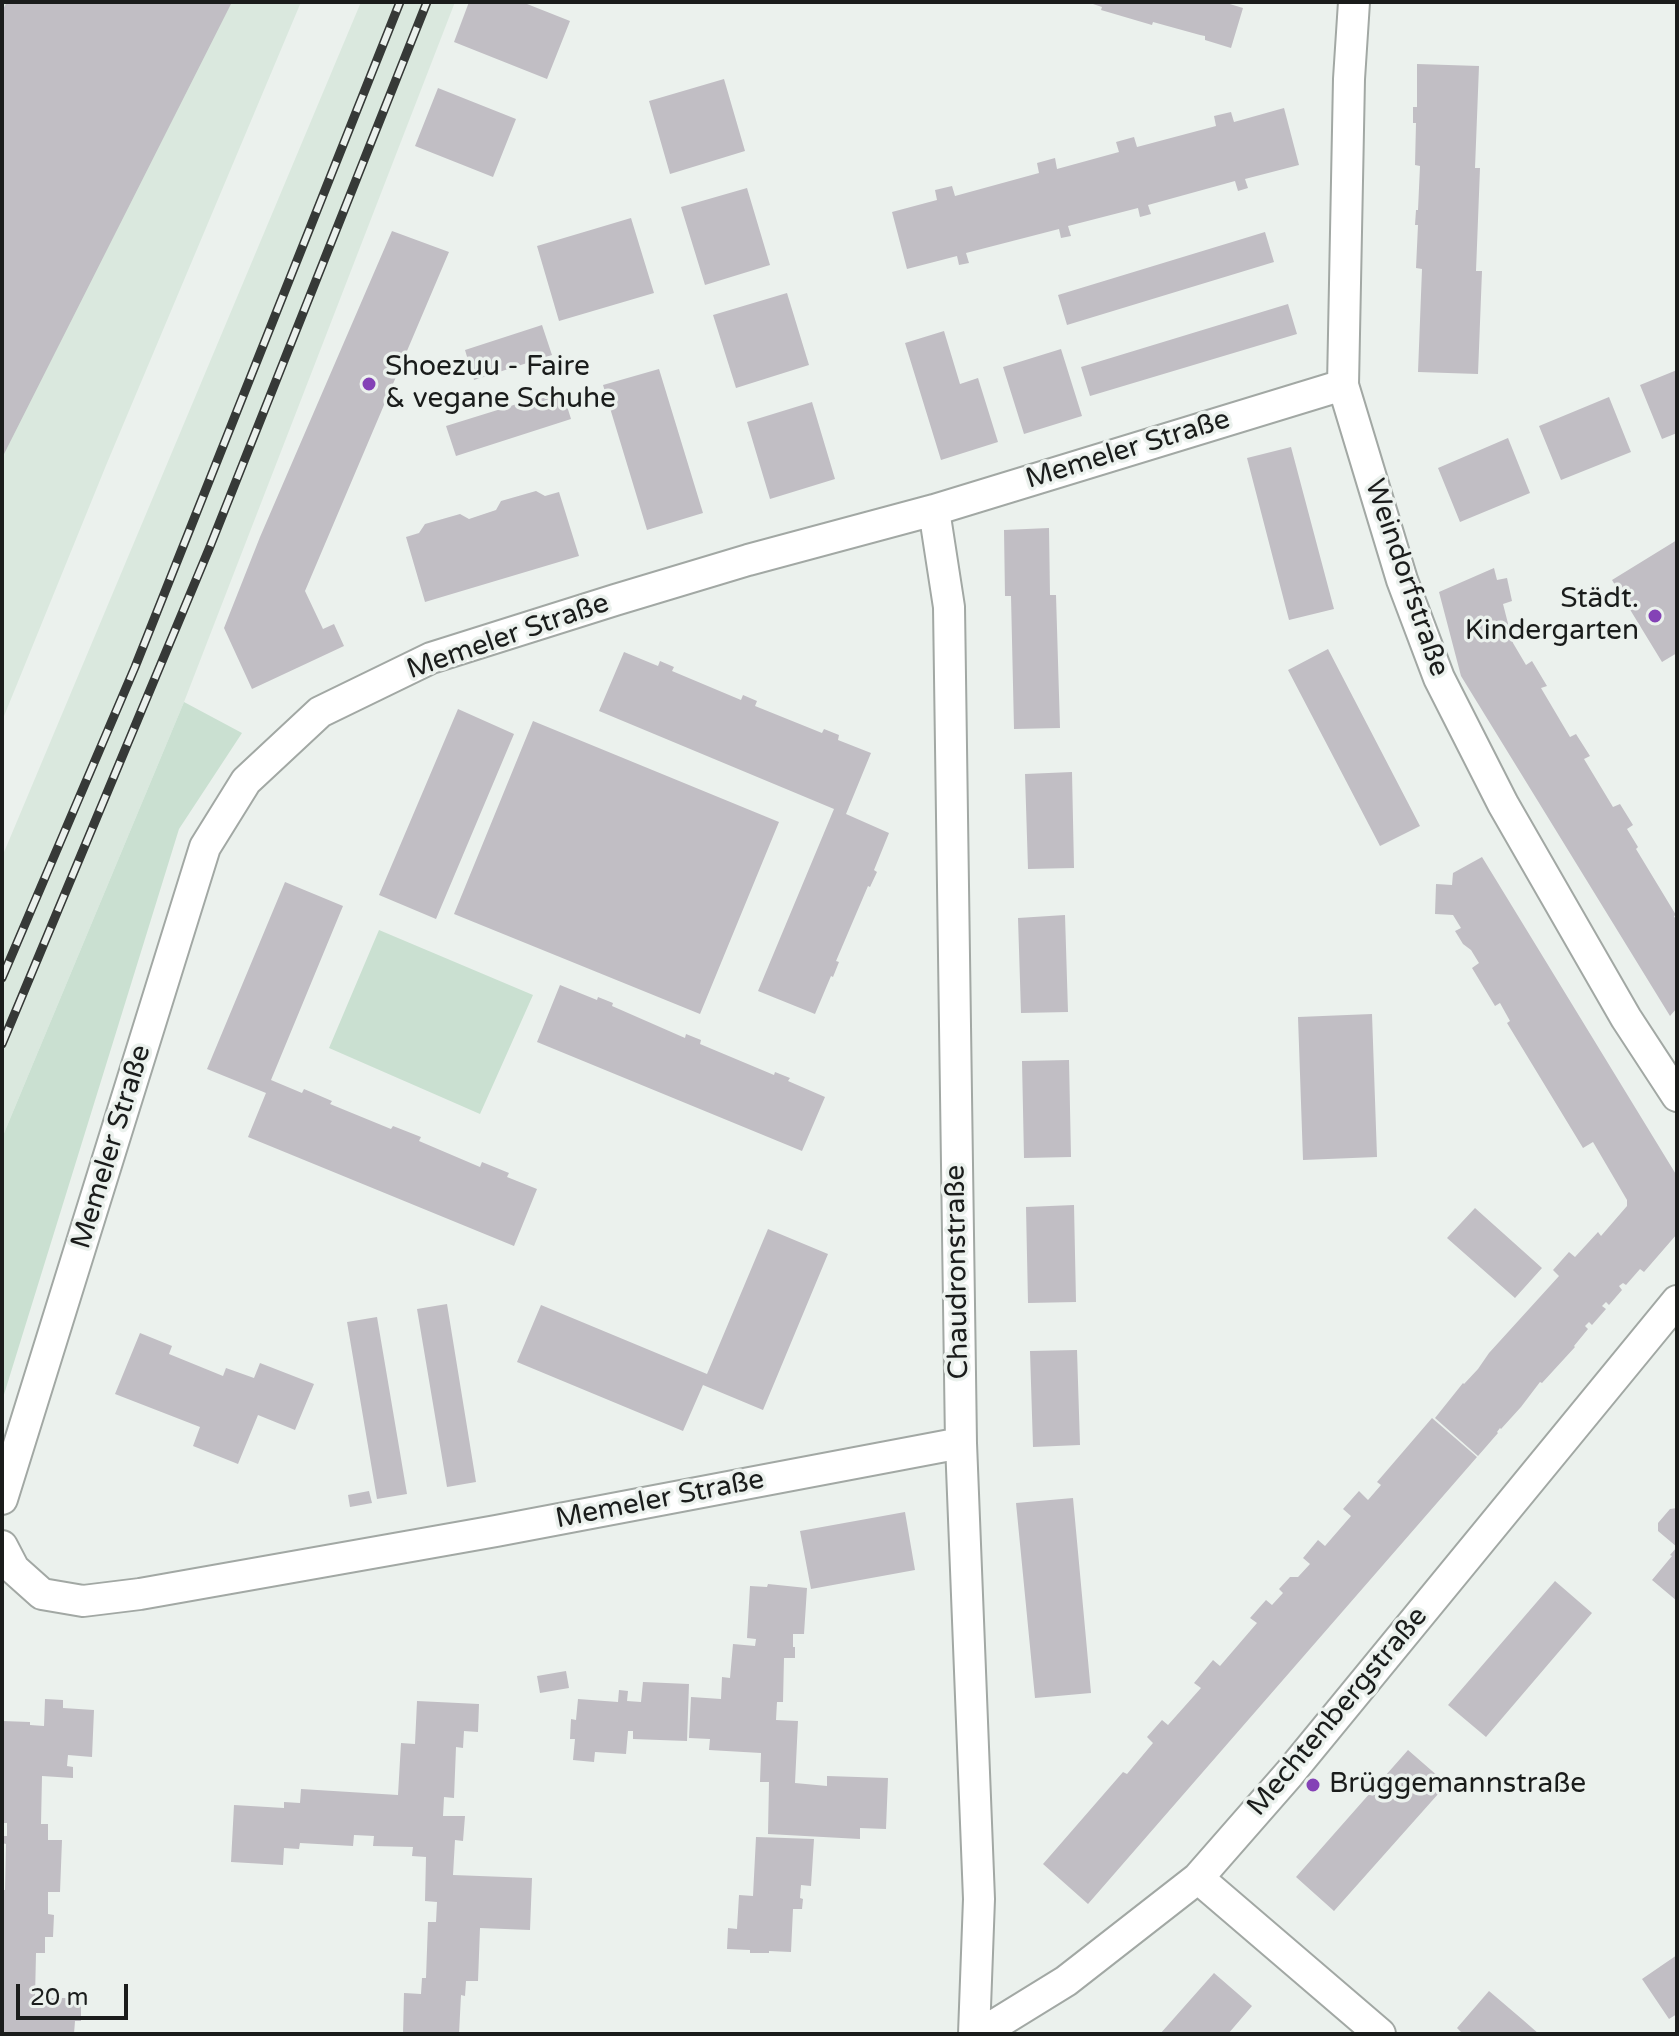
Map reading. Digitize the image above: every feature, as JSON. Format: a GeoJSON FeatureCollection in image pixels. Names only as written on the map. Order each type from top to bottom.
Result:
{"type":"FeatureCollection","features":[{"type":"Feature","properties":{"kind":"street","name":"Weindorfstraße"},"geometry":{"type":"LineString","coordinates":[[1354,2],[1349,79],[1343,385],[1402,580],[1439,678],[1511,818],[1626,1018],[1677,1096]]}},
{"type":"Feature","properties":{"kind":"street","name":"Memeler Straße"},"geometry":{"type":"LineString","coordinates":[[2,1499],[205,847],[246,781],[320,712],[431,658],[748,560],[934,510],[1343,385]]}},
{"type":"Feature","properties":{"kind":"street","name":"Chaudronstraße"},"geometry":{"type":"LineString","coordinates":[[934,510],[949,607],[961,1443],[979,1899],[974,2034]]}},
{"type":"Feature","properties":{"kind":"street","name":"Mechtenbergstraße"},"geometry":{"type":"LineString","coordinates":[[980,2034],[1066,1981],[1198,1878],[1299,1762],[1677,1301]]}},
{"type":"Feature","properties":{"kind":"street","name":"Memeler Straße"},"geometry":{"type":"LineString","coordinates":[[2,1546],[14,1569],[42,1594],[83,1601],[140,1594],[465,1536],[961,1443]]}},
{"type":"Feature","properties":{"kind":"street"},"geometry":{"type":"LineString","coordinates":[[1198,1878],[1380,2034]]}},
{"type":"Feature","properties":{"kind":"shaded area"},"geometry":{"type":"Polygon","coordinates":[[[2,2],[301,2],[2,721],[2,2]]]}},
{"type":"Feature","properties":{"kind":"shaded area"},"geometry":{"type":"Polygon","coordinates":[[[361,2],[455,2],[184,702],[2,1138],[2,857],[361,2]]]}},
{"type":"Feature","properties":{"kind":"green space"},"geometry":{"type":"Polygon","coordinates":[[[184,702],[242,733],[179,829],[2,1401],[2,1138],[184,702]]]}},
{"type":"Feature","properties":{"kind":"green space"},"geometry":{"type":"Polygon","coordinates":[[[379,930],[533,995],[480,1114],[329,1048],[379,930]]]}},
{"type":"Feature","properties":{"kind":"building"},"geometry":{"type":"Polygon","coordinates":[[[7,2],[232,2],[2,458],[2,11],[7,2]]]}},
{"type":"Feature","properties":{"kind":"building"},"geometry":{"type":"Polygon","coordinates":[[[469,2],[522,2],[570,21],[547,79],[454,42],[469,2]]]}},
{"type":"Feature","properties":{"kind":"building"},"geometry":{"type":"Polygon","coordinates":[[[1087,2],[1223,2],[1243,8],[1231,48],[1205,40],[1205,36],[1153,22],[1152,25],[1101,10],[1102,7],[1087,2]]]}},
{"type":"Feature","properties":{"kind":"building"},"geometry":{"type":"Polygon","coordinates":[[[1417,64],[1479,66],[1475,168],[1480,168],[1476,271],[1482,271],[1478,374],[1418,372],[1422,269],[1416,268],[1418,225],[1415,225],[1420,166],[1415,165],[1416,123],[1413,123],[1413,107],[1417,107],[1417,64]]]}},
{"type":"Feature","properties":{"kind":"building"},"geometry":{"type":"Polygon","coordinates":[[[724,79],[745,151],[670,174],[649,101],[724,79]]]}},
{"type":"Feature","properties":{"kind":"building"},"geometry":{"type":"Polygon","coordinates":[[[438,88],[516,119],[493,177],[415,146],[438,88]]]}},
{"type":"Feature","properties":{"kind":"building"},"geometry":{"type":"Polygon","coordinates":[[[1284,108],[1299,165],[1245,179],[1248,188],[1238,191],[1235,181],[1148,205],[1151,214],[1140,217],[1138,208],[1068,226],[1071,236],[1061,238],[1059,229],[966,253],[969,263],[959,265],[957,256],[907,269],[892,212],[937,200],[935,190],[952,186],[955,196],[1039,173],[1037,163],[1055,158],[1057,169],[1119,152],[1116,142],[1134,137],[1137,147],[1216,126],[1214,116],[1231,112],[1234,122],[1284,108]]]}},
{"type":"Feature","properties":{"kind":"building"},"geometry":{"type":"Polygon","coordinates":[[[747,188],[770,265],[705,285],[681,207],[747,188]]]}},
{"type":"Feature","properties":{"kind":"building"},"geometry":{"type":"Polygon","coordinates":[[[631,218],[654,293],[559,321],[537,246],[631,218]]]}},
{"type":"Feature","properties":{"kind":"building"},"geometry":{"type":"Polygon","coordinates":[[[392,231],[449,252],[305,591],[323,629],[334,624],[344,646],[252,689],[224,628],[392,231]]]}},
{"type":"Feature","properties":{"kind":"building"},"geometry":{"type":"Polygon","coordinates":[[[1265,232],[1274,262],[1067,325],[1058,295],[1265,232]]]}},
{"type":"Feature","properties":{"kind":"building"},"geometry":{"type":"Polygon","coordinates":[[[787,293],[809,365],[736,388],[713,315],[787,293]]]}},
{"type":"Feature","properties":{"kind":"building"},"geometry":{"type":"Polygon","coordinates":[[[1288,304],[1297,334],[1090,396],[1081,367],[1288,304]]]}},
{"type":"Feature","properties":{"kind":"building"},"geometry":{"type":"Polygon","coordinates":[[[542,325],[552,355],[474,380],[465,350],[542,325]]]}},
{"type":"Feature","properties":{"kind":"building"},"geometry":{"type":"Polygon","coordinates":[[[944,331],[960,384],[978,378],[998,442],[941,460],[905,343],[944,331]]]}},
{"type":"Feature","properties":{"kind":"building"},"geometry":{"type":"Polygon","coordinates":[[[1061,349],[1082,416],[1024,434],[1003,367],[1061,349]]]}},
{"type":"Feature","properties":{"kind":"building"},"geometry":{"type":"Polygon","coordinates":[[[659,369],[703,513],[647,530],[603,385],[659,369]]]}},
{"type":"Feature","properties":{"kind":"building"},"geometry":{"type":"Polygon","coordinates":[[[1677,370],[1677,433],[1662,439],[1640,385],[1677,370]]]}},
{"type":"Feature","properties":{"kind":"building"},"geometry":{"type":"Polygon","coordinates":[[[562,390],[571,419],[456,456],[446,426],[562,390]]]}},
{"type":"Feature","properties":{"kind":"building"},"geometry":{"type":"Polygon","coordinates":[[[1609,397],[1631,452],[1561,480],[1539,426],[1609,397]]]}},
{"type":"Feature","properties":{"kind":"building"},"geometry":{"type":"Polygon","coordinates":[[[812,402],[835,479],[770,499],[747,422],[812,402]]]}},
{"type":"Feature","properties":{"kind":"building"},"geometry":{"type":"Polygon","coordinates":[[[1508,438],[1530,493],[1460,522],[1438,468],[1508,438]]]}},
{"type":"Feature","properties":{"kind":"building"},"geometry":{"type":"Polygon","coordinates":[[[1291,447],[1334,609],[1289,620],[1247,458],[1291,447]]]}},
{"type":"Feature","properties":{"kind":"building"},"geometry":{"type":"Polygon","coordinates":[[[536,491],[545,496],[559,492],[579,556],[425,602],[406,537],[419,533],[425,524],[460,514],[469,519],[496,510],[501,501],[536,491]]]}},
{"type":"Feature","properties":{"kind":"building"},"geometry":{"type":"Polygon","coordinates":[[[1049,528],[1050,595],[1056,595],[1060,728],[1014,729],[1011,596],[1005,596],[1004,530],[1049,528]]]}},
{"type":"Feature","properties":{"kind":"building","name":"Städt. Kindergarten"},"geometry":{"type":"Polygon","coordinates":[[[1677,540],[1677,653],[1662,662],[1612,580],[1677,540]]]}},
{"type":"Feature","properties":{"kind":"building"},"geometry":{"type":"Polygon","coordinates":[[[1494,568],[1497,580],[1507,578],[1512,601],[1503,604],[1513,643],[1526,665],[1532,661],[1547,686],[1541,688],[1570,737],[1576,734],[1590,756],[1584,759],[1613,807],[1620,804],[1633,825],[1627,829],[1638,847],[1636,849],[1676,915],[1677,1008],[1670,1016],[1461,676],[1439,592],[1494,568]]]}},
{"type":"Feature","properties":{"kind":"building"},"geometry":{"type":"Polygon","coordinates":[[[1328,649],[1420,826],[1380,846],[1288,670],[1328,649]]]}},
{"type":"Feature","properties":{"kind":"building"},"geometry":{"type":"Polygon","coordinates":[[[624,652],[658,666],[660,661],[674,667],[672,671],[741,700],[743,695],[757,701],[755,706],[822,733],[824,729],[839,735],[838,740],[871,753],[846,814],[889,833],[874,870],[877,872],[868,886],[836,961],[839,962],[833,977],[815,1014],[758,991],[834,809],[599,711],[624,652]]]}},
{"type":"Feature","properties":{"kind":"building"},"geometry":{"type":"Polygon","coordinates":[[[458,709],[514,734],[436,919],[379,895],[458,709]]]}},
{"type":"Feature","properties":{"kind":"building"},"geometry":{"type":"Polygon","coordinates":[[[533,721],[779,822],[700,1014],[454,914],[533,721]]]}},
{"type":"Feature","properties":{"kind":"building"},"geometry":{"type":"Polygon","coordinates":[[[1072,772],[1074,868],[1028,869],[1025,774],[1072,772]]]}},
{"type":"Feature","properties":{"kind":"building"},"geometry":{"type":"Polygon","coordinates":[[[1482,857],[1677,1176],[1677,1234],[1644,1272],[1640,1269],[1626,1285],[1623,1283],[1619,1286],[1622,1290],[1609,1305],[1606,1302],[1602,1306],[1606,1309],[1592,1325],[1589,1322],[1585,1326],[1588,1329],[1575,1347],[1540,1382],[1478,1456],[1435,1418],[1559,1276],[1553,1270],[1569,1252],[1575,1257],[1598,1232],[1601,1236],[1627,1206],[1627,1200],[1593,1142],[1583,1148],[1507,1023],[1510,1021],[1500,1003],[1495,1006],[1472,968],[1479,963],[1455,931],[1461,928],[1453,915],[1435,914],[1436,884],[1452,885],[1453,873],[1482,857]]]}},
{"type":"Feature","properties":{"kind":"building"},"geometry":{"type":"Polygon","coordinates":[[[285,882],[343,906],[271,1080],[302,1093],[304,1089],[332,1101],[330,1104],[391,1129],[393,1126],[421,1137],[419,1141],[480,1167],[482,1162],[509,1173],[507,1177],[537,1189],[514,1246],[248,1137],[266,1093],[207,1069],[285,882]]]}},
{"type":"Feature","properties":{"kind":"building"},"geometry":{"type":"Polygon","coordinates":[[[1065,915],[1068,1012],[1021,1013],[1018,918],[1065,915]]]}},
{"type":"Feature","properties":{"kind":"building"},"geometry":{"type":"Polygon","coordinates":[[[560,985],[613,1003],[612,1006],[685,1038],[686,1034],[701,1040],[700,1044],[774,1075],[775,1072],[790,1078],[788,1081],[825,1097],[802,1151],[537,1042],[560,985]]]}},
{"type":"Feature","properties":{"kind":"building"},"geometry":{"type":"Polygon","coordinates":[[[1372,1014],[1377,1157],[1303,1160],[1298,1017],[1372,1014]]]}},
{"type":"Feature","properties":{"kind":"building"},"geometry":{"type":"Polygon","coordinates":[[[1069,1060],[1071,1157],[1024,1158],[1022,1061],[1069,1060]]]}},
{"type":"Feature","properties":{"kind":"building"},"geometry":{"type":"Polygon","coordinates":[[[1074,1205],[1076,1302],[1028,1303],[1026,1207],[1074,1205]]]}},
{"type":"Feature","properties":{"kind":"building"},"geometry":{"type":"Polygon","coordinates":[[[1475,1208],[1542,1268],[1515,1298],[1447,1238],[1475,1208]]]}},
{"type":"Feature","properties":{"kind":"building"},"geometry":{"type":"Polygon","coordinates":[[[768,1229],[828,1254],[763,1410],[703,1385],[683,1431],[517,1362],[541,1305],[707,1374],[768,1229]]]}},
{"type":"Feature","properties":{"kind":"building"},"geometry":{"type":"Polygon","coordinates":[[[447,1304],[476,1482],[447,1487],[417,1309],[447,1304]]]}},
{"type":"Feature","properties":{"kind":"building"},"geometry":{"type":"Polygon","coordinates":[[[377,1317],[407,1494],[377,1499],[347,1322],[377,1317]]]}},
{"type":"Feature","properties":{"kind":"building"},"geometry":{"type":"Polygon","coordinates":[[[140,1333],[172,1346],[169,1354],[223,1376],[226,1368],[254,1378],[260,1363],[314,1384],[295,1430],[258,1415],[238,1464],[193,1446],[200,1427],[115,1394],[140,1333]]]}},
{"type":"Feature","properties":{"kind":"building"},"geometry":{"type":"Polygon","coordinates":[[[1077,1350],[1080,1445],[1033,1447],[1030,1351],[1077,1350]]]}},
{"type":"Feature","properties":{"kind":"building"},"geometry":{"type":"Polygon","coordinates":[[[1432,1418],[1477,1457],[1088,1904],[1043,1864],[1123,1772],[1127,1774],[1153,1743],[1147,1737],[1162,1720],[1168,1725],[1201,1688],[1194,1683],[1213,1660],[1220,1666],[1257,1623],[1250,1618],[1266,1600],[1272,1605],[1283,1593],[1279,1589],[1290,1577],[1298,1577],[1310,1564],[1303,1558],[1318,1540],[1325,1546],[1351,1516],[1343,1509],[1359,1491],[1368,1500],[1381,1485],[1377,1482],[1432,1418]]]}},
{"type":"Feature","properties":{"kind":"building"},"geometry":{"type":"Polygon","coordinates":[[[369,1491],[372,1503],[350,1507],[348,1495],[369,1491]]]}},
{"type":"Feature","properties":{"kind":"building"},"geometry":{"type":"Polygon","coordinates":[[[1073,1498],[1091,1693],[1035,1698],[1016,1503],[1073,1498]]]}},
{"type":"Feature","properties":{"kind":"building"},"geometry":{"type":"Polygon","coordinates":[[[1677,1508],[1677,1547],[1658,1531],[1658,1523],[1670,1509],[1677,1508]]]}},
{"type":"Feature","properties":{"kind":"building"},"geometry":{"type":"Polygon","coordinates":[[[905,1512],[915,1570],[811,1589],[800,1531],[905,1512]]]}},
{"type":"Feature","properties":{"kind":"building"},"geometry":{"type":"Polygon","coordinates":[[[1677,1547],[1677,1601],[1652,1580],[1677,1547]]]}},
{"type":"Feature","properties":{"kind":"building"},"geometry":{"type":"Polygon","coordinates":[[[1555,1581],[1592,1613],[1486,1737],[1448,1705],[1555,1581]]]}},
{"type":"Feature","properties":{"kind":"building"},"geometry":{"type":"Polygon","coordinates":[[[768,1584],[807,1588],[804,1634],[793,1634],[795,1658],[784,1658],[783,1702],[777,1702],[776,1720],[798,1721],[795,1783],[827,1786],[827,1776],[888,1778],[886,1829],[860,1828],[860,1839],[768,1834],[769,1782],[760,1782],[761,1753],[709,1750],[710,1739],[689,1738],[691,1697],[721,1699],[722,1677],[730,1678],[733,1644],[755,1646],[756,1639],[747,1638],[750,1586],[767,1587],[768,1584]]]}},
{"type":"Feature","properties":{"kind":"building"},"geometry":{"type":"Polygon","coordinates":[[[566,1671],[569,1688],[540,1693],[537,1676],[566,1671]]]}},
{"type":"Feature","properties":{"kind":"building"},"geometry":{"type":"Polygon","coordinates":[[[643,1682],[689,1684],[687,1741],[633,1739],[633,1731],[628,1731],[626,1754],[595,1752],[594,1762],[573,1760],[575,1739],[570,1739],[571,1719],[576,1720],[578,1699],[618,1702],[619,1690],[628,1691],[627,1701],[641,1702],[643,1682]]]}},
{"type":"Feature","properties":{"kind":"building"},"geometry":{"type":"Polygon","coordinates":[[[45,1699],[63,1700],[63,1708],[94,1710],[92,1757],[68,1755],[67,1766],[73,1767],[73,1778],[42,1776],[41,1824],[48,1824],[48,1840],[62,1840],[60,1892],[48,1892],[48,1914],[54,1915],[53,1937],[45,1937],[45,1953],[36,1953],[35,1998],[81,1998],[81,2021],[75,2021],[74,2034],[2,2034],[2,1890],[5,1890],[6,1844],[2,1843],[2,1836],[7,1836],[7,1823],[2,1823],[2,1721],[44,1726],[45,1699]]]}},
{"type":"Feature","properties":{"kind":"building"},"geometry":{"type":"Polygon","coordinates":[[[417,1701],[479,1704],[478,1732],[464,1731],[463,1748],[456,1747],[454,1798],[444,1797],[443,1816],[465,1816],[463,1841],[455,1840],[453,1875],[532,1878],[530,1930],[480,1928],[478,1981],[466,1981],[465,1996],[461,1995],[459,2034],[403,2034],[404,1993],[421,1994],[422,1978],[426,1978],[428,1922],[436,1922],[437,1902],[425,1901],[426,1857],[412,1856],[413,1847],[373,1846],[374,1836],[354,1835],[353,1846],[300,1843],[299,1849],[284,1848],[283,1865],[231,1862],[234,1805],[284,1808],[284,1802],[300,1803],[301,1789],[398,1795],[401,1743],[415,1744],[417,1701]]]}},
{"type":"Feature","properties":{"kind":"building"},"geometry":{"type":"Polygon","coordinates":[[[1408,1750],[1447,1784],[1334,1911],[1296,1877],[1408,1750]]]}},
{"type":"Feature","properties":{"kind":"building"},"geometry":{"type":"Polygon","coordinates":[[[756,1837],[814,1839],[811,1886],[801,1885],[802,1909],[793,1909],[791,1952],[750,1953],[750,1950],[727,1949],[728,1928],[737,1929],[739,1895],[753,1896],[756,1837]]]}},
{"type":"Feature","properties":{"kind":"building"},"geometry":{"type":"Polygon","coordinates":[[[1677,1955],[1677,2014],[1669,2019],[1642,1979],[1677,1955]]]}},
{"type":"Feature","properties":{"kind":"building"},"geometry":{"type":"Polygon","coordinates":[[[1214,1973],[1252,2006],[1228,2034],[1160,2034],[1214,1973]]]}},
{"type":"Feature","properties":{"kind":"building"},"geometry":{"type":"Polygon","coordinates":[[[1489,1991],[1539,2034],[1463,2034],[1457,2028],[1489,1991]]]}},
{"type":"Feature","properties":{"kind":"railway"},"geometry":{"type":"LineString","coordinates":[[2,978],[135,667],[400,2]]}},
{"type":"Feature","properties":{"kind":"railway"},"geometry":{"type":"LineString","coordinates":[[2,1044],[209,549],[427,2]]}},
{"type":"Feature","properties":{"kind":"place","name":"Shoezuu - Faire & vegane Schuhe"},"geometry":{"type":"Point","coordinates":[369,384]}},
{"type":"Feature","properties":{"kind":"place","name":"Städt. Kindergarten"},"geometry":{"type":"Point","coordinates":[1655,616]}},
{"type":"Feature","properties":{"kind":"place","name":"Brüggemannstraße"},"geometry":{"type":"Point","coordinates":[1313,1785]}}]}
